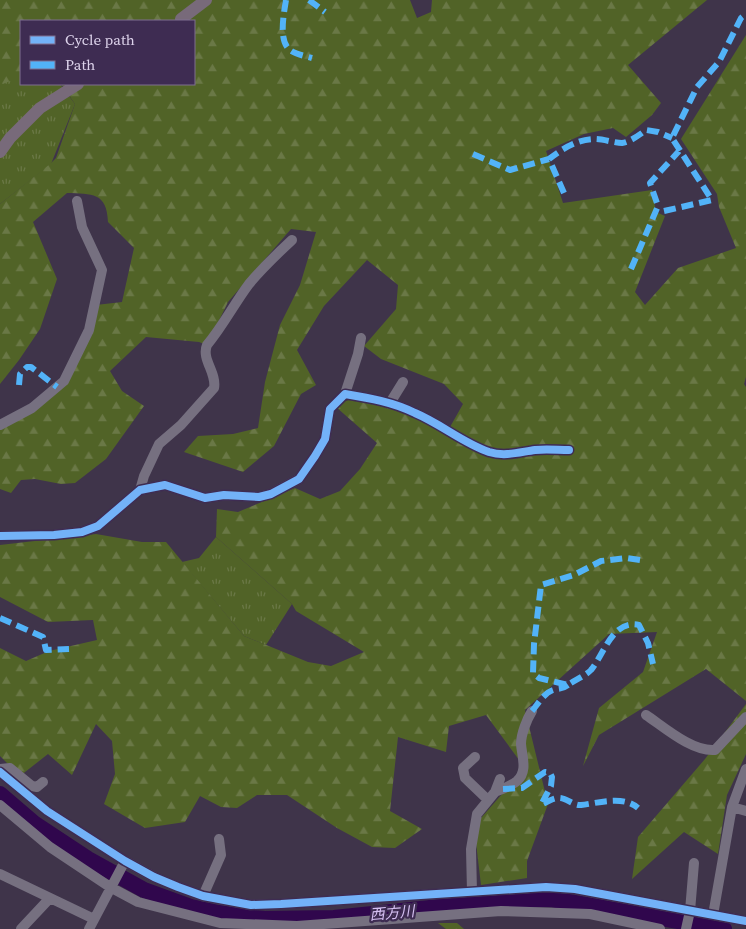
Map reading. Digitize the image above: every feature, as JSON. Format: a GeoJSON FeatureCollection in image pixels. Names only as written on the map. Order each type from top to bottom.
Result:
{"type":"FeatureCollection","features":[{"type":"Feature","properties":{"kind":"main road"},"geometry":{"type":"LineString","coordinates":[[181,19],[206,0]]}},
{"type":"Feature","properties":{"kind":"main road"},"geometry":{"type":"LineString","coordinates":[[0,152],[10,138],[40,108],[76,85]]}},
{"type":"Feature","properties":{"kind":"street"},"geometry":{"type":"LineString","coordinates":[[0,425],[32,408],[64,381],[89,330],[102,270],[82,227],[78,201]]}},
{"type":"Feature","properties":{"kind":"street"},"geometry":{"type":"LineString","coordinates":[[140,490],[144,476],[159,444],[181,425],[214,388],[215,381],[204,351],[206,345],[266,263],[292,240]]}},
{"type":"Feature","properties":{"kind":"street"},"geometry":{"type":"LineString","coordinates":[[0,536],[54,535],[82,532],[98,526],[140,490],[165,485],[205,498],[224,495],[259,498],[271,494],[299,479],[325,439],[330,409],[345,394],[358,354],[361,338]]}},
{"type":"Feature","properties":{"kind":"street"},"geometry":{"type":"LineString","coordinates":[[390,403],[403,382]]}},
{"type":"Feature","properties":{"kind":"street"},"geometry":{"type":"LineString","coordinates":[[345,394],[390,403],[416,413],[448,432],[490,452],[502,454],[535,450],[569,450]]}},
{"type":"Feature","properties":{"kind":"street"},"geometry":{"type":"LineString","coordinates":[[472,892],[471,848],[477,814],[496,792],[516,782],[520,777],[525,763],[522,739],[532,711]]}},
{"type":"Feature","properties":{"kind":"street"},"geometry":{"type":"LineString","coordinates":[[646,715],[692,745],[708,751],[715,750],[746,717]]}},
{"type":"Feature","properties":{"kind":"street"},"geometry":{"type":"LineString","coordinates":[[475,757],[463,768],[465,778],[488,800]]}},
{"type":"Feature","properties":{"kind":"street"},"geometry":{"type":"LineString","coordinates":[[0,771],[10,768],[32,786],[37,787],[43,782]]}},
{"type":"Feature","properties":{"kind":"street"},"geometry":{"type":"LineString","coordinates":[[713,915],[732,808],[746,770]]}},
{"type":"Feature","properties":{"kind":"street"},"geometry":{"type":"LineString","coordinates":[[0,771],[47,811],[124,864],[203,896],[251,905],[546,887],[575,889],[690,913],[746,921]]}},
{"type":"Feature","properties":{"kind":"street"},"geometry":{"type":"LineString","coordinates":[[496,792],[500,779]]}},
{"type":"Feature","properties":{"kind":"street"},"geometry":{"type":"LineString","coordinates":[[0,806],[50,847],[138,902],[220,923],[297,926],[501,911],[590,914],[660,929]]}},
{"type":"Feature","properties":{"kind":"street"},"geometry":{"type":"LineString","coordinates":[[732,808],[746,811]]}},
{"type":"Feature","properties":{"kind":"street"},"geometry":{"type":"LineString","coordinates":[[203,896],[221,855],[219,839]]}},
{"type":"Feature","properties":{"kind":"street"},"geometry":{"type":"LineString","coordinates":[[686,929],[690,913],[694,863]]}},
{"type":"Feature","properties":{"kind":"street"},"geometry":{"type":"LineString","coordinates":[[0,874],[50,898],[91,924],[124,864]]}},
{"type":"Feature","properties":{"kind":"street"},"geometry":{"type":"LineString","coordinates":[[21,929],[50,898]]}},
{"type":"Feature","properties":{"kind":"green space"},"geometry":{"type":"Polygon","coordinates":[[[0,0],[410,0],[417,18],[431,12],[432,0],[707,0],[628,65],[661,103],[652,115],[626,137],[613,128],[584,134],[546,151],[563,203],[652,190],[656,212],[665,216],[635,292],[645,305],[678,268],[736,248],[719,207],[717,194],[681,139],[746,35],[746,377],[744,384],[746,387],[746,701],[706,669],[599,735],[583,766],[599,708],[643,672],[657,632],[609,634],[525,710],[548,804],[527,861],[527,878],[481,885],[474,826],[525,768],[486,715],[449,726],[446,752],[398,737],[390,811],[422,829],[395,848],[372,847],[337,828],[287,795],[257,795],[237,808],[221,807],[200,796],[185,822],[145,828],[104,804],[115,774],[112,741],[96,724],[72,775],[48,754],[20,776],[0,756],[0,648],[26,661],[49,651],[97,640],[93,620],[48,622],[0,597],[0,545],[96,534],[142,542],[166,542],[244,636],[308,662],[331,666],[364,652],[296,611],[292,604],[216,537],[217,509],[238,512],[295,488],[320,499],[340,491],[360,469],[377,443],[336,407],[339,403],[352,399],[450,427],[463,404],[444,384],[381,359],[364,346],[396,309],[398,285],[367,260],[324,306],[297,350],[316,385],[301,394],[274,446],[243,472],[184,452],[198,436],[233,434],[258,428],[265,382],[280,325],[300,285],[316,232],[291,229],[228,302],[207,345],[199,342],[146,337],[110,371],[122,391],[144,406],[106,459],[75,483],[61,484],[35,479],[21,480],[11,493],[0,489],[0,428],[57,387],[96,305],[122,302],[134,248],[108,222],[105,205],[101,200],[91,195],[67,193],[33,222],[57,279],[40,329],[0,384],[0,204],[56,158],[75,104],[62,85],[195,85],[195,20],[20,20],[20,77],[0,85],[0,0]]]}},
{"type":"Feature","properties":{"kind":"green space"},"geometry":{"type":"Polygon","coordinates":[[[20,75],[20,85],[61,85],[75,104],[51,164],[0,204],[0,84],[20,75]]]}},
{"type":"Feature","properties":{"kind":"green space"},"geometry":{"type":"Polygon","coordinates":[[[216,537],[292,604],[266,645],[244,636],[182,562],[199,558],[216,537]]]}},
{"type":"Feature","properties":{"kind":"green space"},"geometry":{"type":"Polygon","coordinates":[[[746,704],[746,754],[727,795],[718,854],[684,832],[632,879],[638,837],[705,759],[746,704]]]}},
{"type":"Feature","properties":{"kind":"green space"},"geometry":{"type":"Polygon","coordinates":[[[438,923],[457,923],[464,929],[446,929],[438,923]]]}},
{"type":"Feature","properties":{"kind":"waterway","name":"西方川"},"geometry":{"type":"LineString","coordinates":[[0,794],[35,824],[88,859],[144,890],[191,907],[218,913],[264,919],[334,918],[507,900],[551,899],[724,929]]}},
{"type":"Feature","properties":{"kind":"marked path"},"geometry":{"type":"LineString","coordinates":[[286,0],[283,26],[286,46],[295,53],[312,58]]}},
{"type":"Feature","properties":{"kind":"marked path"},"geometry":{"type":"LineString","coordinates":[[309,0],[325,12]]}},
{"type":"Feature","properties":{"kind":"marked path"},"geometry":{"type":"LineString","coordinates":[[664,211],[712,200],[672,138],[697,87],[719,62],[741,18],[746,14]]}},
{"type":"Feature","properties":{"kind":"marked path"},"geometry":{"type":"LineString","coordinates":[[564,193],[549,159],[570,145],[589,139],[622,143],[631,140],[646,130],[658,132],[672,138]]}},
{"type":"Feature","properties":{"kind":"marked path"},"geometry":{"type":"LineString","coordinates":[[631,269],[658,206],[650,183],[679,151]]}},
{"type":"Feature","properties":{"kind":"marked path"},"geometry":{"type":"LineString","coordinates":[[473,154],[510,170],[549,159]]}},
{"type":"Feature","properties":{"kind":"marked path"},"geometry":{"type":"LineString","coordinates":[[19,385],[20,374],[27,367],[31,367],[57,387]]}},
{"type":"Feature","properties":{"kind":"marked path"},"geometry":{"type":"LineString","coordinates":[[640,560],[627,558],[601,561],[574,575],[541,585],[534,644],[533,673],[539,678],[568,685],[591,670],[616,632],[622,627],[630,625],[639,625],[648,643],[653,664]]}},
{"type":"Feature","properties":{"kind":"marked path"},"geometry":{"type":"LineString","coordinates":[[0,618],[43,637],[46,650],[69,649]]}},
{"type":"Feature","properties":{"kind":"marked path"},"geometry":{"type":"LineString","coordinates":[[532,711],[547,694],[568,685]]}},
{"type":"Feature","properties":{"kind":"marked path"},"geometry":{"type":"LineString","coordinates":[[503,789],[522,788],[545,772],[550,773],[552,777],[551,786],[541,805],[552,799],[559,798],[578,805],[618,801],[632,804],[638,808]]}},
{"type":"Feature","properties":{"kind":"cycle path"},"geometry":{"type":"LineString","coordinates":[[0,536],[54,535],[82,532],[98,526],[140,490],[165,485],[205,498],[224,495],[259,497],[271,494],[299,479],[325,439],[330,409],[345,394],[381,401],[407,409],[425,417],[470,444],[489,452],[507,454],[539,450],[569,450]]}},
{"type":"Feature","properties":{"kind":"cycle path"},"geometry":{"type":"LineString","coordinates":[[0,772],[47,811],[125,861],[154,877],[203,896],[251,905],[546,887],[575,889],[746,921]]}}]}
